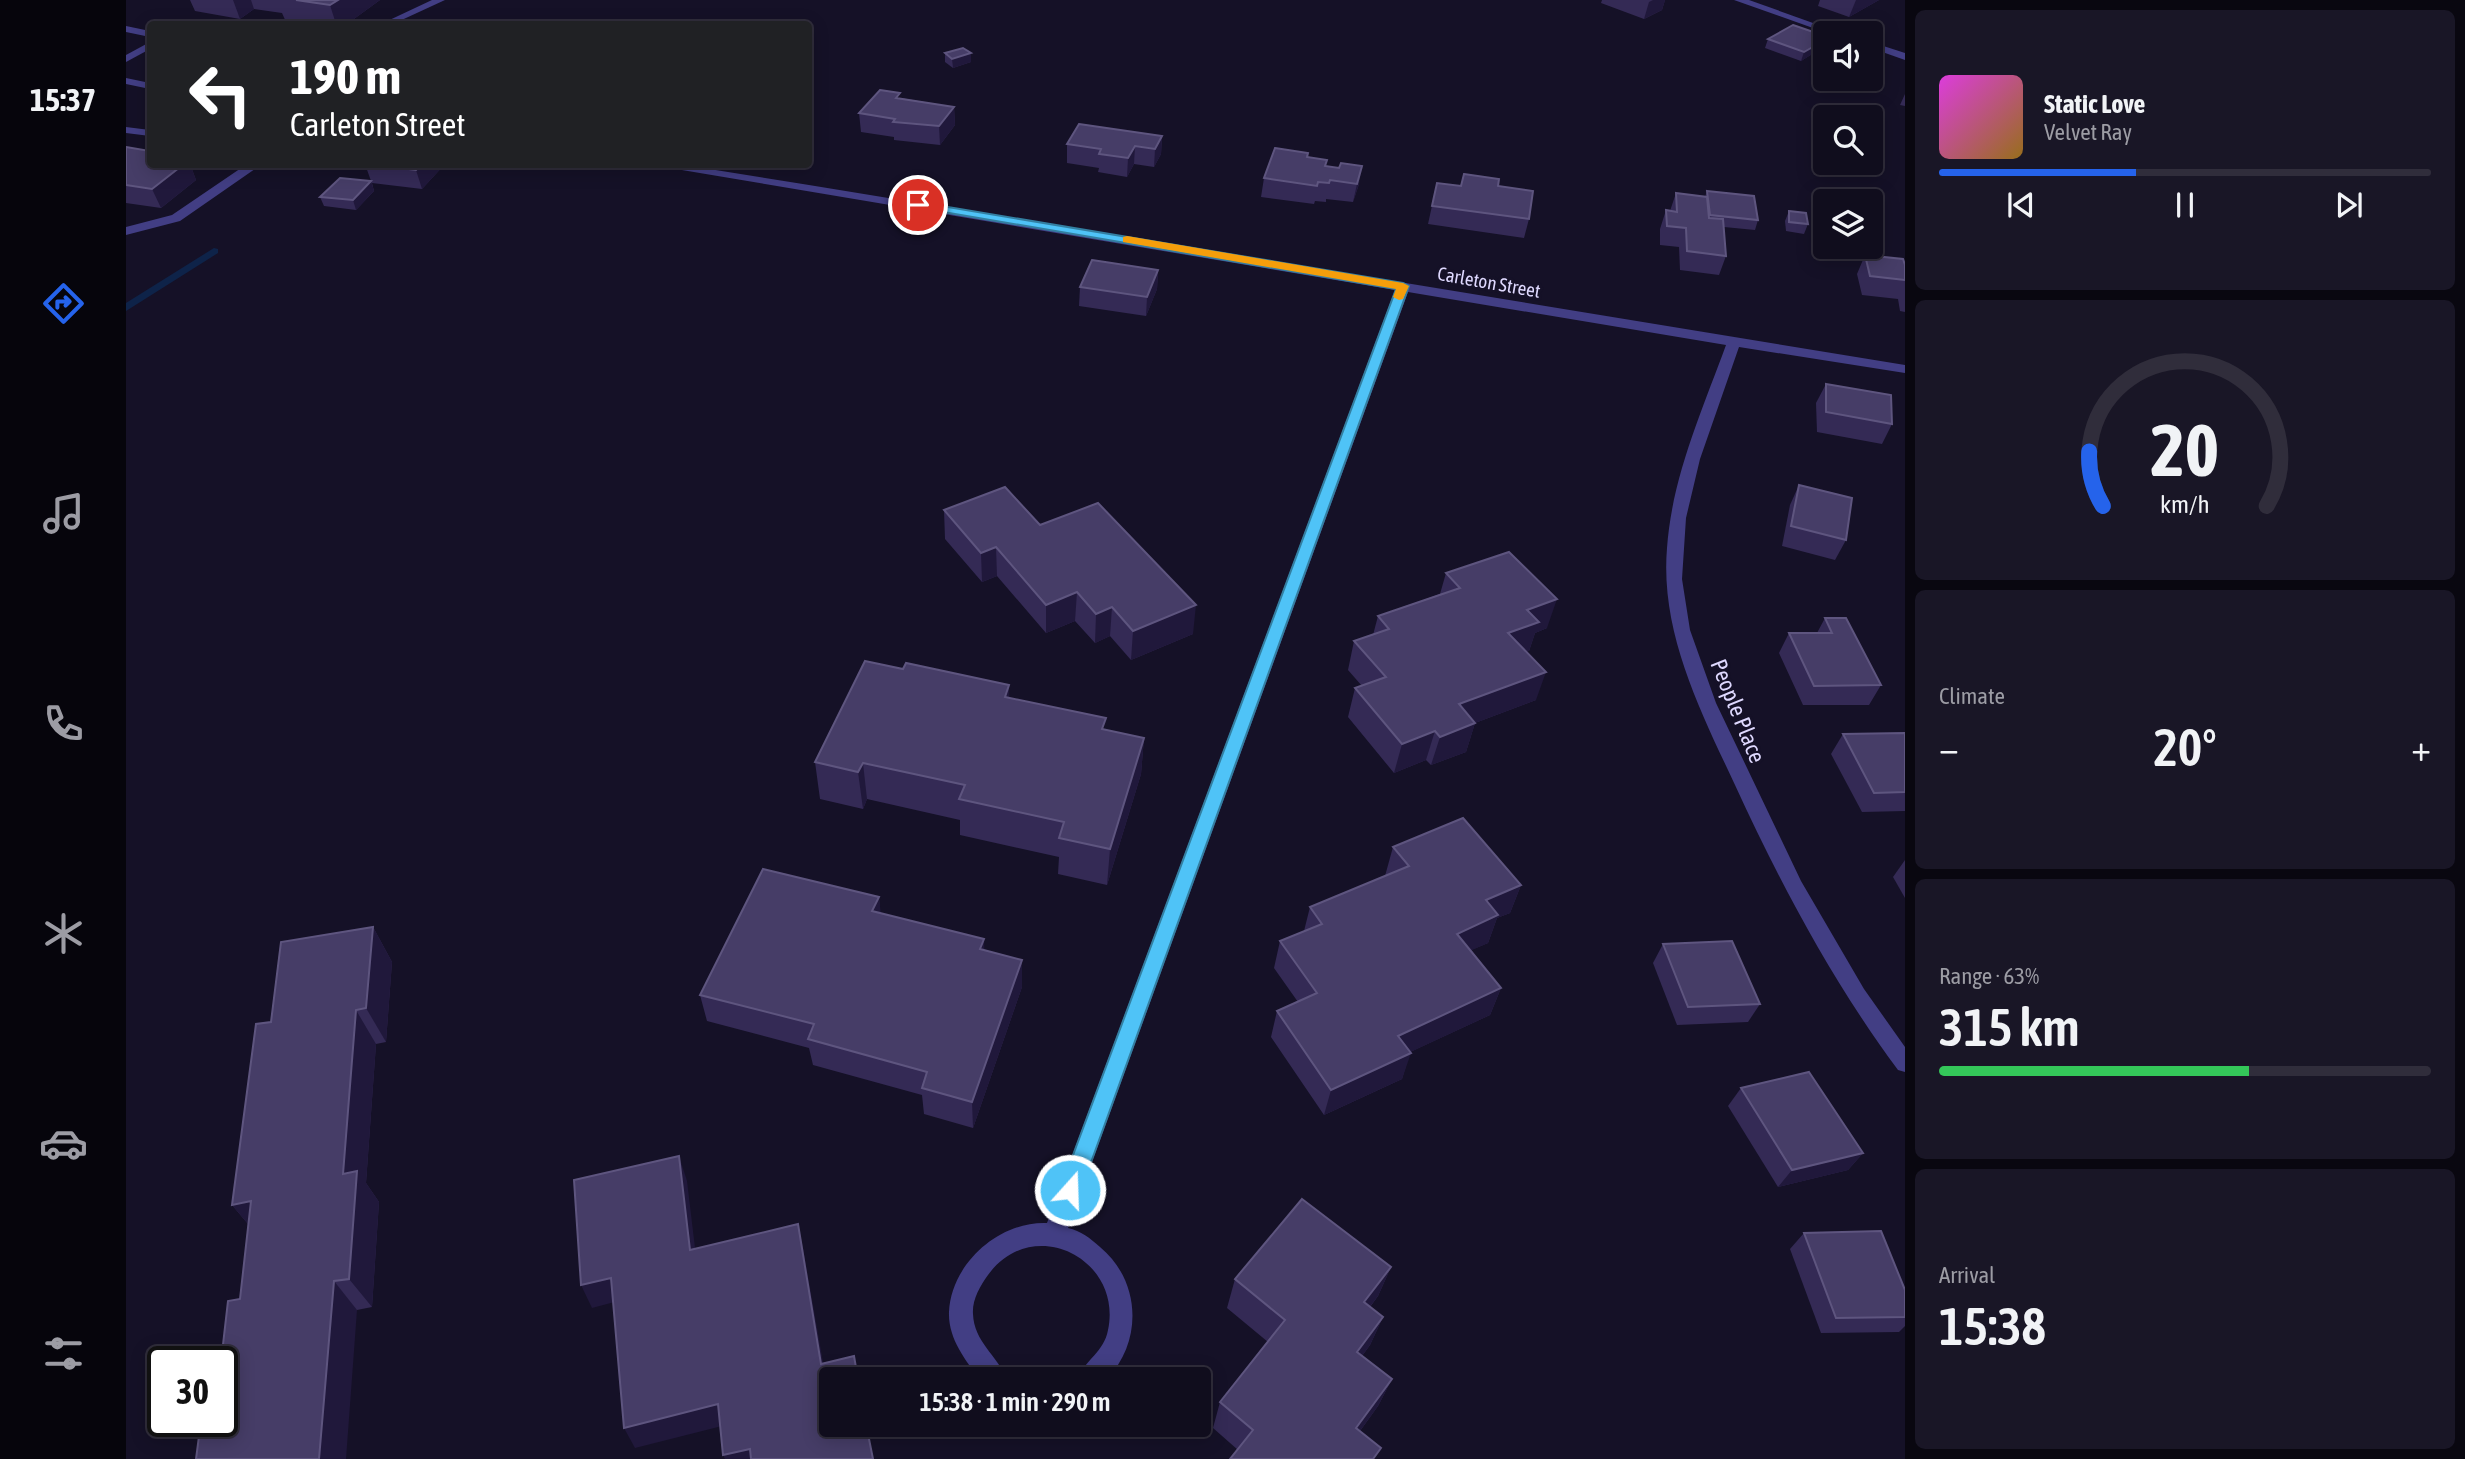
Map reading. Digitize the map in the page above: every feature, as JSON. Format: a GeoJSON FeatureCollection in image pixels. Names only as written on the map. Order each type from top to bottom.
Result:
{"type":"FeatureCollection","features":[{"type":"Feature","properties":{"kind":"street"},"geometry":{"type":"LineString","coordinates":[[393,21],[440,0]]}},
{"type":"Feature","properties":{"kind":"street"},"geometry":{"type":"LineString","coordinates":[[1739,0],[1813,25]]}},
{"type":"Feature","properties":{"kind":"street"},"geometry":{"type":"LineString","coordinates":[[126,29],[147,33]]}},
{"type":"Feature","properties":{"kind":"street"},"geometry":{"type":"LineString","coordinates":[[126,59],[147,47]]}},
{"type":"Feature","properties":{"kind":"street"},"geometry":{"type":"LineString","coordinates":[[1883,49],[1905,57]]}},
{"type":"Feature","properties":{"kind":"street"},"geometry":{"type":"LineString","coordinates":[[126,81],[147,85]]}},
{"type":"Feature","properties":{"kind":"street"},"geometry":{"type":"LineString","coordinates":[[126,130],[147,133]]}},
{"type":"Feature","properties":{"kind":"street"},"geometry":{"type":"LineString","coordinates":[[126,231],[176,218],[250,168]]}},
{"type":"Feature","properties":{"kind":"street","name":"Carleton Street"},"geometry":{"type":"LineString","coordinates":[[678,168],[972,213],[1734,343],[1905,369]]}},
{"type":"Feature","properties":{"kind":"street"},"geometry":{"type":"LineString","coordinates":[[1054,1234],[1403,286]]}},
{"type":"Feature","properties":{"kind":"street","name":"People Place"},"geometry":{"type":"LineString","coordinates":[[1734,343],[1686,483],[1676,540],[1674,577],[1678,614],[1705,700],[1783,867],[1829,954],[1905,1063]]}},
{"type":"Feature","properties":{"kind":"street"},"geometry":{"type":"LineString","coordinates":[[981,1367],[965,1339],[961,1311],[967,1284],[981,1261],[1002,1244],[1026,1235],[1054,1234],[1077,1242],[1098,1257],[1114,1277],[1122,1301],[1122,1327],[1114,1352],[1102,1367]]}},
{"type":"Feature","properties":{"kind":"building"},"geometry":{"type":"Polygon","coordinates":[[[296,0],[338,0],[330,5],[296,0]]]}},
{"type":"Feature","properties":{"kind":"building"},"geometry":{"type":"Polygon","coordinates":[[[1793,25],[1813,32],[1813,47],[1804,52],[1768,39],[1793,25]]]}},
{"type":"Feature","properties":{"kind":"building"},"geometry":{"type":"Polygon","coordinates":[[[963,48],[971,53],[952,59],[945,53],[963,48]]]}},
{"type":"Feature","properties":{"kind":"building"},"geometry":{"type":"Polygon","coordinates":[[[880,90],[900,93],[896,98],[954,107],[939,126],[893,122],[895,119],[859,113],[880,90]]]}},
{"type":"Feature","properties":{"kind":"building"},"geometry":{"type":"Polygon","coordinates":[[[1079,124],[1162,136],[1155,149],[1135,146],[1128,158],[1099,154],[1101,149],[1067,144],[1079,124]]]}},
{"type":"Feature","properties":{"kind":"building"},"geometry":{"type":"Polygon","coordinates":[[[126,147],[147,150],[147,168],[179,168],[152,189],[126,185],[126,147]]]}},
{"type":"Feature","properties":{"kind":"building"},"geometry":{"type":"Polygon","coordinates":[[[1275,148],[1308,153],[1307,157],[1327,160],[1325,166],[1339,168],[1341,163],[1362,166],[1357,184],[1330,180],[1329,183],[1318,182],[1317,186],[1264,178],[1275,148]]]}},
{"type":"Feature","properties":{"kind":"building"},"geometry":{"type":"Polygon","coordinates":[[[1464,174],[1499,179],[1498,186],[1533,191],[1529,219],[1432,206],[1437,183],[1461,186],[1464,174]]]}},
{"type":"Feature","properties":{"kind":"building"},"geometry":{"type":"Polygon","coordinates":[[[340,178],[371,181],[353,200],[320,197],[340,178]]]}},
{"type":"Feature","properties":{"kind":"building"},"geometry":{"type":"Polygon","coordinates":[[[1707,191],[1754,196],[1758,220],[1710,215],[1707,191]]]}},
{"type":"Feature","properties":{"kind":"building"},"geometry":{"type":"Polygon","coordinates":[[[1676,193],[1707,197],[1709,218],[1723,219],[1726,256],[1687,251],[1686,228],[1667,226],[1666,210],[1677,212],[1676,193]]]}},
{"type":"Feature","properties":{"kind":"building"},"geometry":{"type":"Polygon","coordinates":[[[1789,211],[1806,213],[1808,224],[1789,222],[1789,211]]]}},
{"type":"Feature","properties":{"kind":"building"},"geometry":{"type":"Polygon","coordinates":[[[1883,257],[1903,259],[1905,280],[1870,276],[1866,259],[1883,257]]]}},
{"type":"Feature","properties":{"kind":"building"},"geometry":{"type":"Polygon","coordinates":[[[1092,260],[1158,270],[1147,297],[1080,287],[1092,260]]]}},
{"type":"Feature","properties":{"kind":"building"},"geometry":{"type":"Polygon","coordinates":[[[1826,384],[1891,395],[1892,424],[1826,412],[1826,384]]]}},
{"type":"Feature","properties":{"kind":"building"},"geometry":{"type":"Polygon","coordinates":[[[1799,485],[1852,498],[1846,540],[1791,526],[1799,485]]]}},
{"type":"Feature","properties":{"kind":"building"},"geometry":{"type":"Polygon","coordinates":[[[1005,487],[1040,525],[1098,503],[1196,605],[1133,631],[1112,607],[1096,614],[1077,592],[1046,605],[996,547],[981,553],[944,510],[1005,487]]]}},
{"type":"Feature","properties":{"kind":"building"},"geometry":{"type":"Polygon","coordinates":[[[1509,552],[1557,599],[1527,610],[1539,622],[1508,633],[1546,672],[1459,704],[1475,723],[1440,737],[1435,731],[1402,744],[1355,688],[1386,677],[1354,641],[1389,629],[1378,616],[1460,588],[1446,573],[1509,552]]]}},
{"type":"Feature","properties":{"kind":"building"},"geometry":{"type":"Polygon","coordinates":[[[1825,618],[1846,618],[1881,685],[1814,686],[1789,633],[1832,633],[1825,618]]]}},
{"type":"Feature","properties":{"kind":"building"},"geometry":{"type":"Polygon","coordinates":[[[865,661],[903,669],[906,663],[1009,685],[1005,697],[1106,718],[1102,729],[1144,738],[1110,849],[1059,838],[1064,822],[959,799],[965,785],[863,763],[858,772],[815,762],[865,661]]]}},
{"type":"Feature","properties":{"kind":"building"},"geometry":{"type":"Polygon","coordinates":[[[1905,733],[1905,792],[1874,793],[1843,734],[1905,733]]]}},
{"type":"Feature","properties":{"kind":"building"},"geometry":{"type":"Polygon","coordinates":[[[1463,818],[1521,885],[1486,900],[1498,915],[1457,934],[1501,988],[1398,1036],[1411,1053],[1331,1090],[1277,1011],[1317,993],[1280,941],[1322,924],[1310,907],[1409,866],[1393,847],[1463,818]]]}},
{"type":"Feature","properties":{"kind":"building"},"geometry":{"type":"Polygon","coordinates":[[[763,869],[879,897],[872,911],[984,939],[980,949],[1022,960],[972,1102],[922,1088],[927,1072],[808,1039],[814,1024],[700,995],[763,869]]]}},
{"type":"Feature","properties":{"kind":"building"},"geometry":{"type":"Polygon","coordinates":[[[373,927],[366,1008],[356,1010],[343,1174],[357,1171],[349,1279],[334,1281],[319,1459],[196,1459],[199,1437],[238,1437],[238,1346],[223,1346],[228,1301],[240,1299],[251,1201],[232,1205],[256,1024],[271,1022],[281,942],[373,927]]]}},
{"type":"Feature","properties":{"kind":"building"},"geometry":{"type":"Polygon","coordinates":[[[1732,941],[1760,1004],[1688,1007],[1663,944],[1732,941]]]}},
{"type":"Feature","properties":{"kind":"building"},"geometry":{"type":"Polygon","coordinates":[[[1809,1072],[1863,1153],[1792,1170],[1741,1088],[1809,1072]]]}},
{"type":"Feature","properties":{"kind":"building"},"geometry":{"type":"Polygon","coordinates":[[[679,1156],[690,1250],[798,1224],[821,1364],[854,1356],[856,1367],[819,1367],[819,1437],[869,1437],[873,1459],[751,1459],[750,1449],[723,1455],[718,1404],[624,1428],[611,1278],[581,1285],[574,1180],[679,1156]]]}},
{"type":"Feature","properties":{"kind":"building"},"geometry":{"type":"Polygon","coordinates":[[[1302,1199],[1391,1267],[1364,1302],[1383,1317],[1357,1352],[1392,1379],[1356,1428],[1381,1448],[1373,1459],[1230,1459],[1253,1430],[1220,1402],[1285,1320],[1235,1279],[1302,1199]]]}},
{"type":"Feature","properties":{"kind":"building"},"geometry":{"type":"Polygon","coordinates":[[[1881,1231],[1905,1290],[1905,1317],[1836,1318],[1804,1233],[1881,1231]]]}},
{"type":"Feature","properties":{"kind":"waterway"},"geometry":{"type":"LineString","coordinates":[[126,308],[214,251]]}},
{"type":"Feature","properties":{"kind":"slow traffic"},"geometry":{"type":"LineString","coordinates":[[1127,240],[1403,286],[1399,297]]}},
{"type":"Feature","properties":{"kind":"route"},"geometry":{"type":"LineString","coordinates":[[918,205],[1403,286],[1070,1190]]}}]}
